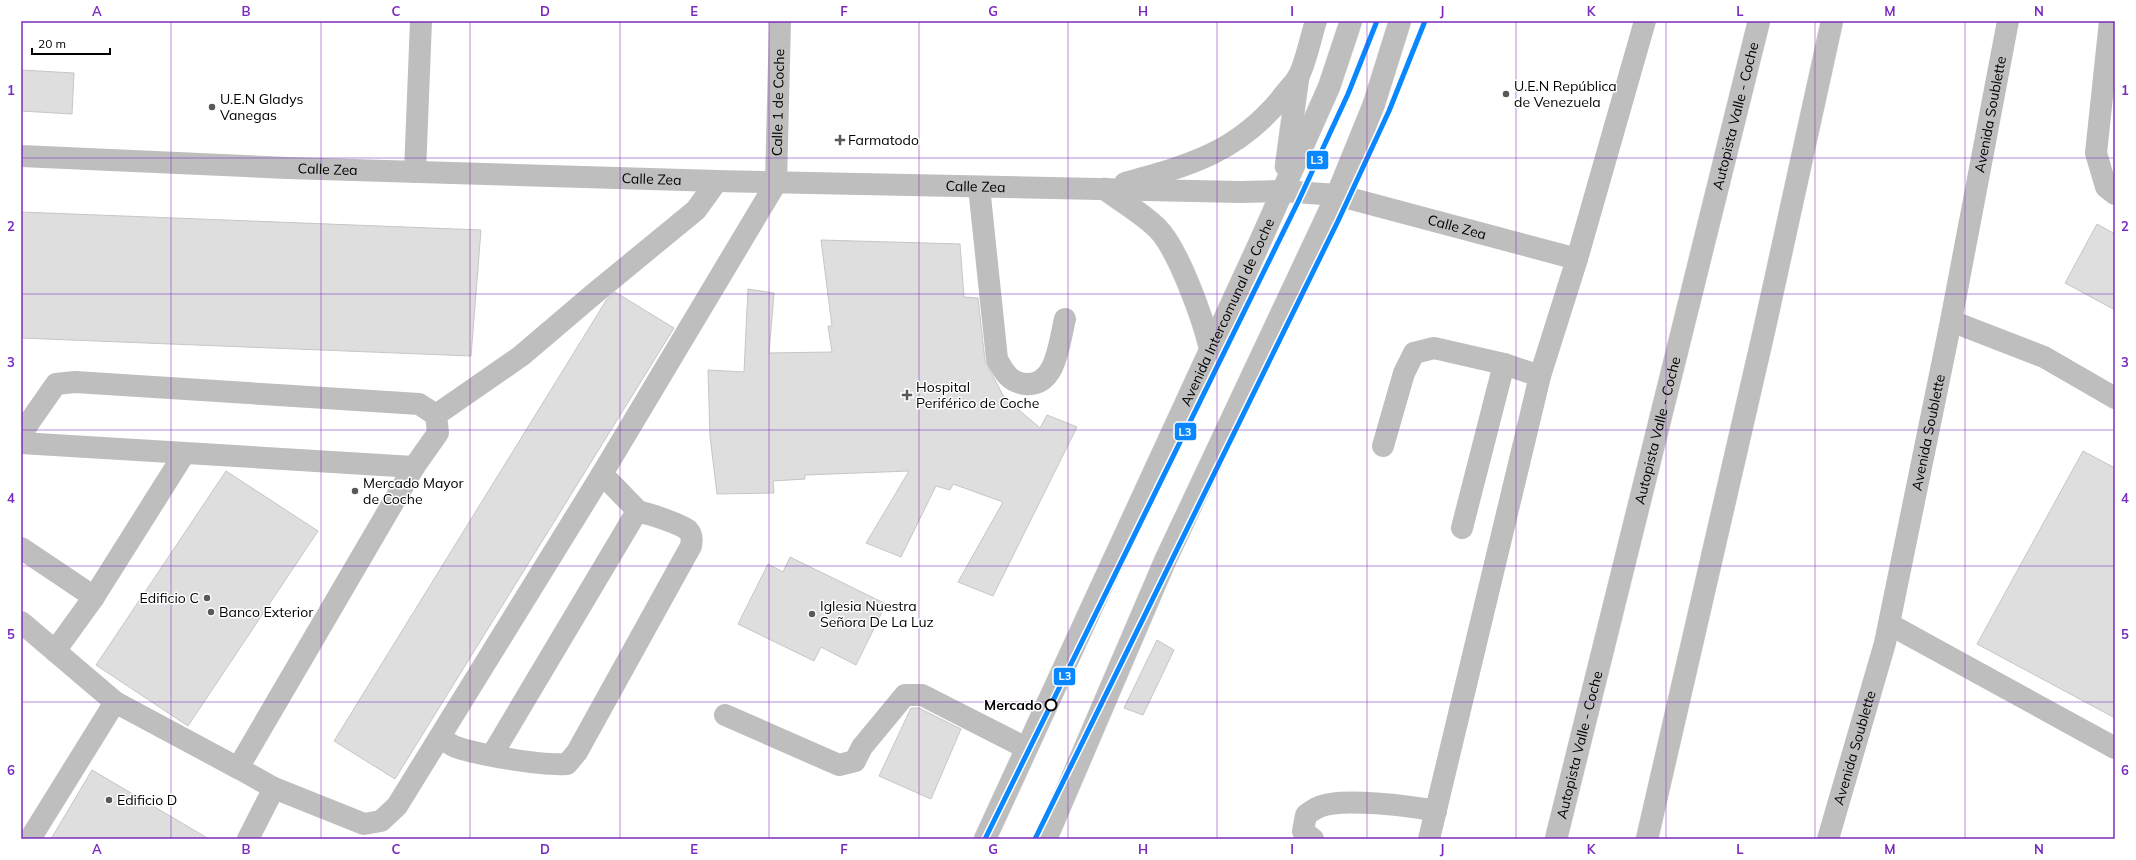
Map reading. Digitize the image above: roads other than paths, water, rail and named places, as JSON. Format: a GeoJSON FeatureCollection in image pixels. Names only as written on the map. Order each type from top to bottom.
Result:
{"type":"FeatureCollection","features":[{"type":"Feature","properties":{"kind":"main road"},"geometry":{"type":"LineString","coordinates":[[415,172],[421,21]]}},
{"type":"Feature","properties":{"kind":"main road","name":"Calle 1 de Coche"},"geometry":{"type":"LineString","coordinates":[[776,183],[780,21]]}},
{"type":"Feature","properties":{"kind":"main road"},"geometry":{"type":"LineString","coordinates":[[1282,191],[1298,78],[1316,21]]}},
{"type":"Feature","properties":{"kind":"main road","name":"Avenida Intercomunal de Coche"},"geometry":{"type":"LineString","coordinates":[[985,839],[1329,86],[1351,21]]}},
{"type":"Feature","properties":{"kind":"main road"},"geometry":{"type":"LineString","coordinates":[[1046,839],[1165,561],[1337,195],[1374,104],[1400,21]]}},
{"type":"Feature","properties":{"kind":"main road"},"geometry":{"type":"LineString","coordinates":[[1429,839],[1540,376],[1577,259],[1645,21]]}},
{"type":"Feature","properties":{"kind":"main road","name":"Autopista Valle - Coche"},"geometry":{"type":"LineString","coordinates":[[1556,839],[1759,21]]}},
{"type":"Feature","properties":{"kind":"main road"},"geometry":{"type":"LineString","coordinates":[[1647,839],[1764,331],[1832,21]]}},
{"type":"Feature","properties":{"kind":"main road","name":"Avenida Soublette"},"geometry":{"type":"LineString","coordinates":[[1828,839],[1885,643],[1951,321],[2008,21]]}},
{"type":"Feature","properties":{"kind":"main road"},"geometry":{"type":"LineString","coordinates":[[2110,21],[2096,153],[2106,187],[2115,194]]}},
{"type":"Feature","properties":{"kind":"main road"},"geometry":{"type":"LineString","coordinates":[[1105,189],[1179,168],[1232,143],[1262,120],[1298,78]]}},
{"type":"Feature","properties":{"kind":"main road","name":"Calle Zea"},"geometry":{"type":"LineString","coordinates":[[21,156],[415,172],[776,183],[1240,192],[1282,191],[1337,195],[1577,259]]}},
{"type":"Feature","properties":{"kind":"main road"},"geometry":{"type":"LineString","coordinates":[[436,415],[521,356],[696,210],[717,181]]}},
{"type":"Feature","properties":{"kind":"main road"},"geometry":{"type":"LineString","coordinates":[[21,622],[115,702],[274,788],[364,824],[381,821],[397,806],[440,737],[602,474],[776,183]]}},
{"type":"Feature","properties":{"kind":"main road"},"geometry":{"type":"LineString","coordinates":[[980,187],[997,359],[1006,376],[1016,383],[1035,385],[1048,376],[1055,360],[1064,319]]}},
{"type":"Feature","properties":{"kind":"main road"},"geometry":{"type":"LineString","coordinates":[[1105,189],[1158,228],[1177,260],[1192,294],[1205,325],[1210,348]]}},
{"type":"Feature","properties":{"kind":"main road"},"geometry":{"type":"LineString","coordinates":[[1951,321],[2044,357],[2115,398]]}},
{"type":"Feature","properties":{"kind":"main road"},"geometry":{"type":"LineString","coordinates":[[1383,446],[1404,373],[1414,353],[1434,348],[1504,364],[1540,376]]}},
{"type":"Feature","properties":{"kind":"main road"},"geometry":{"type":"LineString","coordinates":[[1462,528],[1504,364]]}},
{"type":"Feature","properties":{"kind":"main road"},"geometry":{"type":"LineString","coordinates":[[21,434],[56,384],[75,382],[419,404],[436,415]]}},
{"type":"Feature","properties":{"kind":"main road"},"geometry":{"type":"LineString","coordinates":[[238,768],[414,467],[438,433],[436,415]]}},
{"type":"Feature","properties":{"kind":"main road"},"geometry":{"type":"LineString","coordinates":[[21,443],[414,467]]}},
{"type":"Feature","properties":{"kind":"main road"},"geometry":{"type":"LineString","coordinates":[[55,651],[94,597],[184,454]]}},
{"type":"Feature","properties":{"kind":"main road"},"geometry":{"type":"LineString","coordinates":[[440,737],[454,747],[492,755],[555,765],[567,764],[577,752],[692,546],[692,538],[688,530],[649,514],[640,512],[602,474]]}},
{"type":"Feature","properties":{"kind":"main road"},"geometry":{"type":"LineString","coordinates":[[492,755],[633,518],[640,512]]}},
{"type":"Feature","properties":{"kind":"main road"},"geometry":{"type":"LineString","coordinates":[[21,548],[94,597]]}},
{"type":"Feature","properties":{"kind":"main road"},"geometry":{"type":"LineString","coordinates":[[1889,624],[2115,748]]}},
{"type":"Feature","properties":{"kind":"main road"},"geometry":{"type":"LineString","coordinates":[[725,715],[839,766],[855,761],[862,747],[905,694],[922,695],[1026,748]]}},
{"type":"Feature","properties":{"kind":"main road"},"geometry":{"type":"LineString","coordinates":[[30,839],[115,702]]}},
{"type":"Feature","properties":{"kind":"main road"},"geometry":{"type":"LineString","coordinates":[[248,839],[274,788]]}},
{"type":"Feature","properties":{"kind":"main road"},"geometry":{"type":"LineString","coordinates":[[1313,839],[1303,831],[1306,815],[1320,806],[1339,803],[1404,805],[1436,811]]}},
{"type":"Feature","properties":{"kind":"place","name":"U.E.N República de Venezuela"},"geometry":{"type":"Point","coordinates":[1506,94]}},
{"type":"Feature","properties":{"kind":"place","name":"U.E.N Gladys Vanegas"},"geometry":{"type":"Point","coordinates":[212,107]}},
{"type":"Feature","properties":{"kind":"place","name":"Farmatodo"},"geometry":{"type":"Point","coordinates":[840,140]}},
{"type":"Feature","properties":{"kind":"place","name":"Hospital Periférico de Coche"},"geometry":{"type":"Point","coordinates":[907,395]}},
{"type":"Feature","properties":{"kind":"place","name":"Mercado Mayor de Coche"},"geometry":{"type":"Point","coordinates":[355,491]}},
{"type":"Feature","properties":{"kind":"place","name":"Edificio C"},"geometry":{"type":"Point","coordinates":[207,598]}},
{"type":"Feature","properties":{"kind":"place","name":"Banco Exterior"},"geometry":{"type":"Point","coordinates":[211,612]}},
{"type":"Feature","properties":{"kind":"place","name":"Iglesia Nuestra Señora De La Luz"},"geometry":{"type":"Point","coordinates":[812,614]}},
{"type":"Feature","properties":{"kind":"place","name":"Mercado"},"geometry":{"type":"Point","coordinates":[1051,705]}},
{"type":"Feature","properties":{"kind":"place","name":"Edificio D"},"geometry":{"type":"Point","coordinates":[109,800]}}]}
